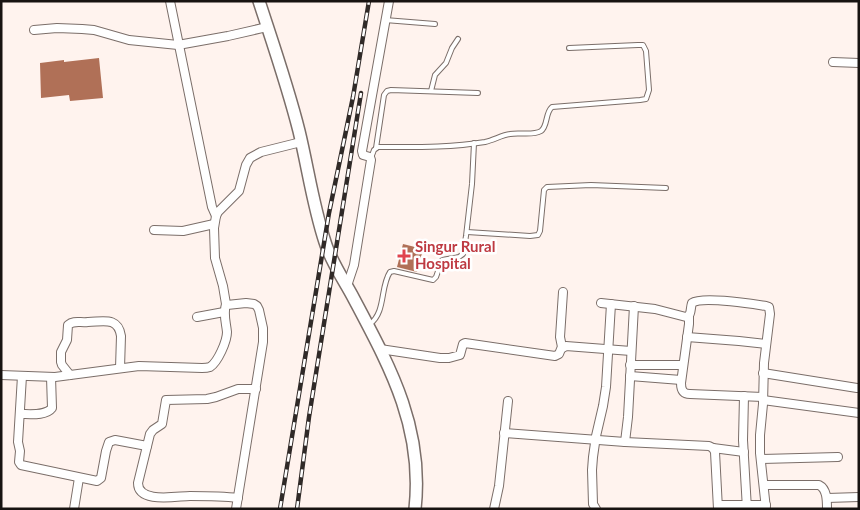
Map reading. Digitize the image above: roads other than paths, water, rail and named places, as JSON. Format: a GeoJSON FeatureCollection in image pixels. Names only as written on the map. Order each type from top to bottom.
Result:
{"type":"FeatureCollection","features":[{"type":"Feature","properties":{"kind":"main road"},"geometry":{"type":"LineString","coordinates":[[261,2],[291,102],[325,242],[380,349],[408,416],[413,437],[417,483],[415,509]]}},
{"type":"Feature","properties":{"kind":"street"},"geometry":{"type":"LineString","coordinates":[[1,376],[51,377],[139,366],[202,368],[209,367],[219,356],[226,338],[223,286],[215,258],[215,220],[170,1]]}},
{"type":"Feature","properties":{"kind":"street"},"geometry":{"type":"LineString","coordinates":[[347,286],[354,265],[371,160],[371,158],[363,155],[362,152],[389,1]]}},
{"type":"Feature","properties":{"kind":"street"},"geometry":{"type":"LineString","coordinates":[[34,30],[82,28],[129,40],[178,45],[228,36],[267,26]]}},
{"type":"Feature","properties":{"kind":"street"},"geometry":{"type":"LineString","coordinates":[[833,62],[859,63]]}},
{"type":"Feature","properties":{"kind":"street"},"geometry":{"type":"LineString","coordinates":[[215,220],[218,212],[239,191],[246,165],[250,158],[261,152],[301,142]]}},
{"type":"Feature","properties":{"kind":"street"},"geometry":{"type":"LineString","coordinates":[[154,230],[183,231],[215,220]]}},
{"type":"Feature","properties":{"kind":"street"},"geometry":{"type":"LineString","coordinates":[[380,349],[449,358],[460,355],[463,344],[466,343],[555,356],[559,354],[562,347],[560,337],[564,292]]}},
{"type":"Feature","properties":{"kind":"street"},"geometry":{"type":"LineString","coordinates":[[713,448],[715,452],[718,507],[766,507],[760,435],[763,399],[763,373],[770,309],[766,306],[721,301],[697,301],[692,304],[689,316],[681,380],[684,393],[744,396],[763,399],[859,413]]}},
{"type":"Feature","properties":{"kind":"street"},"geometry":{"type":"LineString","coordinates":[[601,303],[655,309],[684,317],[689,316]]}},
{"type":"Feature","properties":{"kind":"street"},"geometry":{"type":"LineString","coordinates":[[197,317],[225,308],[227,305],[254,304],[258,308],[263,334],[236,509]]}},
{"type":"Feature","properties":{"kind":"street"},"geometry":{"type":"LineString","coordinates":[[596,509],[593,504],[592,477],[595,440],[605,396],[611,304]]}},
{"type":"Feature","properties":{"kind":"street"},"geometry":{"type":"LineString","coordinates":[[625,442],[634,306]]}},
{"type":"Feature","properties":{"kind":"street"},"geometry":{"type":"LineString","coordinates":[[70,375],[62,365],[61,355],[68,340],[68,325],[72,322],[105,321],[117,326],[121,336],[120,368]]}},
{"type":"Feature","properties":{"kind":"street"},"geometry":{"type":"LineString","coordinates":[[687,337],[766,344]]}},
{"type":"Feature","properties":{"kind":"street"},"geometry":{"type":"LineString","coordinates":[[562,347],[631,351]]}},
{"type":"Feature","properties":{"kind":"street"},"geometry":{"type":"LineString","coordinates":[[630,365],[683,364]]}},
{"type":"Feature","properties":{"kind":"street"},"geometry":{"type":"LineString","coordinates":[[763,373],[857,388]]}},
{"type":"Feature","properties":{"kind":"street"},"geometry":{"type":"LineString","coordinates":[[22,376],[18,442],[20,464],[96,482],[100,480],[106,451],[111,441],[115,440],[147,446]]}},
{"type":"Feature","properties":{"kind":"street"},"geometry":{"type":"LineString","coordinates":[[630,376],[681,380]]}},
{"type":"Feature","properties":{"kind":"street"},"geometry":{"type":"LineString","coordinates":[[20,414],[46,413],[51,410],[51,377]]}},
{"type":"Feature","properties":{"kind":"street"},"geometry":{"type":"LineString","coordinates":[[238,498],[188,496],[163,498],[142,493],[138,483],[151,432],[162,424],[166,400],[207,399],[238,389],[256,389]]}},
{"type":"Feature","properties":{"kind":"street"},"geometry":{"type":"LineString","coordinates":[[744,396],[743,421],[747,507]]}},
{"type":"Feature","properties":{"kind":"street"},"geometry":{"type":"LineString","coordinates":[[494,509],[499,486],[508,401]]}},
{"type":"Feature","properties":{"kind":"street"},"geometry":{"type":"LineString","coordinates":[[504,433],[625,442],[707,445],[713,448],[744,452]]}},
{"type":"Feature","properties":{"kind":"street"},"geometry":{"type":"LineString","coordinates":[[761,459],[838,457]]}},
{"type":"Feature","properties":{"kind":"street"},"geometry":{"type":"LineString","coordinates":[[74,509],[79,478]]}},
{"type":"Feature","properties":{"kind":"street"},"geometry":{"type":"LineString","coordinates":[[764,485],[819,484],[822,486],[827,498],[827,509]]}},
{"type":"Feature","properties":{"kind":"street"},"geometry":{"type":"LineString","coordinates":[[827,498],[859,497]]}},
{"type":"Feature","properties":{"kind":"lane"},"geometry":{"type":"LineString","coordinates":[[386,20],[435,24]]}},
{"type":"Feature","properties":{"kind":"lane"},"geometry":{"type":"LineString","coordinates":[[431,91],[435,75],[446,63],[458,39]]}},
{"type":"Feature","properties":{"kind":"lane"},"geometry":{"type":"LineString","coordinates":[[376,148],[448,146],[489,141],[511,133],[539,132],[544,128],[548,111],[552,108],[640,100],[648,97],[650,86],[646,51],[643,45],[569,48]]}},
{"type":"Feature","properties":{"kind":"lane"},"geometry":{"type":"LineString","coordinates":[[371,158],[376,148],[384,94],[387,91],[478,93]]}},
{"type":"Feature","properties":{"kind":"lane"},"geometry":{"type":"LineString","coordinates":[[368,326],[375,320],[378,314],[389,273],[394,271],[431,280],[436,277],[442,260],[459,257],[462,254],[467,232],[474,143]]}},
{"type":"Feature","properties":{"kind":"lane"},"geometry":{"type":"LineString","coordinates":[[467,232],[538,235],[544,190],[547,187],[591,185],[666,188]]}},
{"type":"Feature","properties":{"kind":"railway"},"geometry":{"type":"LineString","coordinates":[[280,509],[329,213],[353,97],[369,1]]}},
{"type":"Feature","properties":{"kind":"railway"},"geometry":{"type":"LineString","coordinates":[[297,509],[309,417],[361,93]]}},
{"type":"Feature","properties":{"kind":"place","name":"Singur Rural Hospital"},"geometry":{"type":"Point","coordinates":[404,256]}}]}
